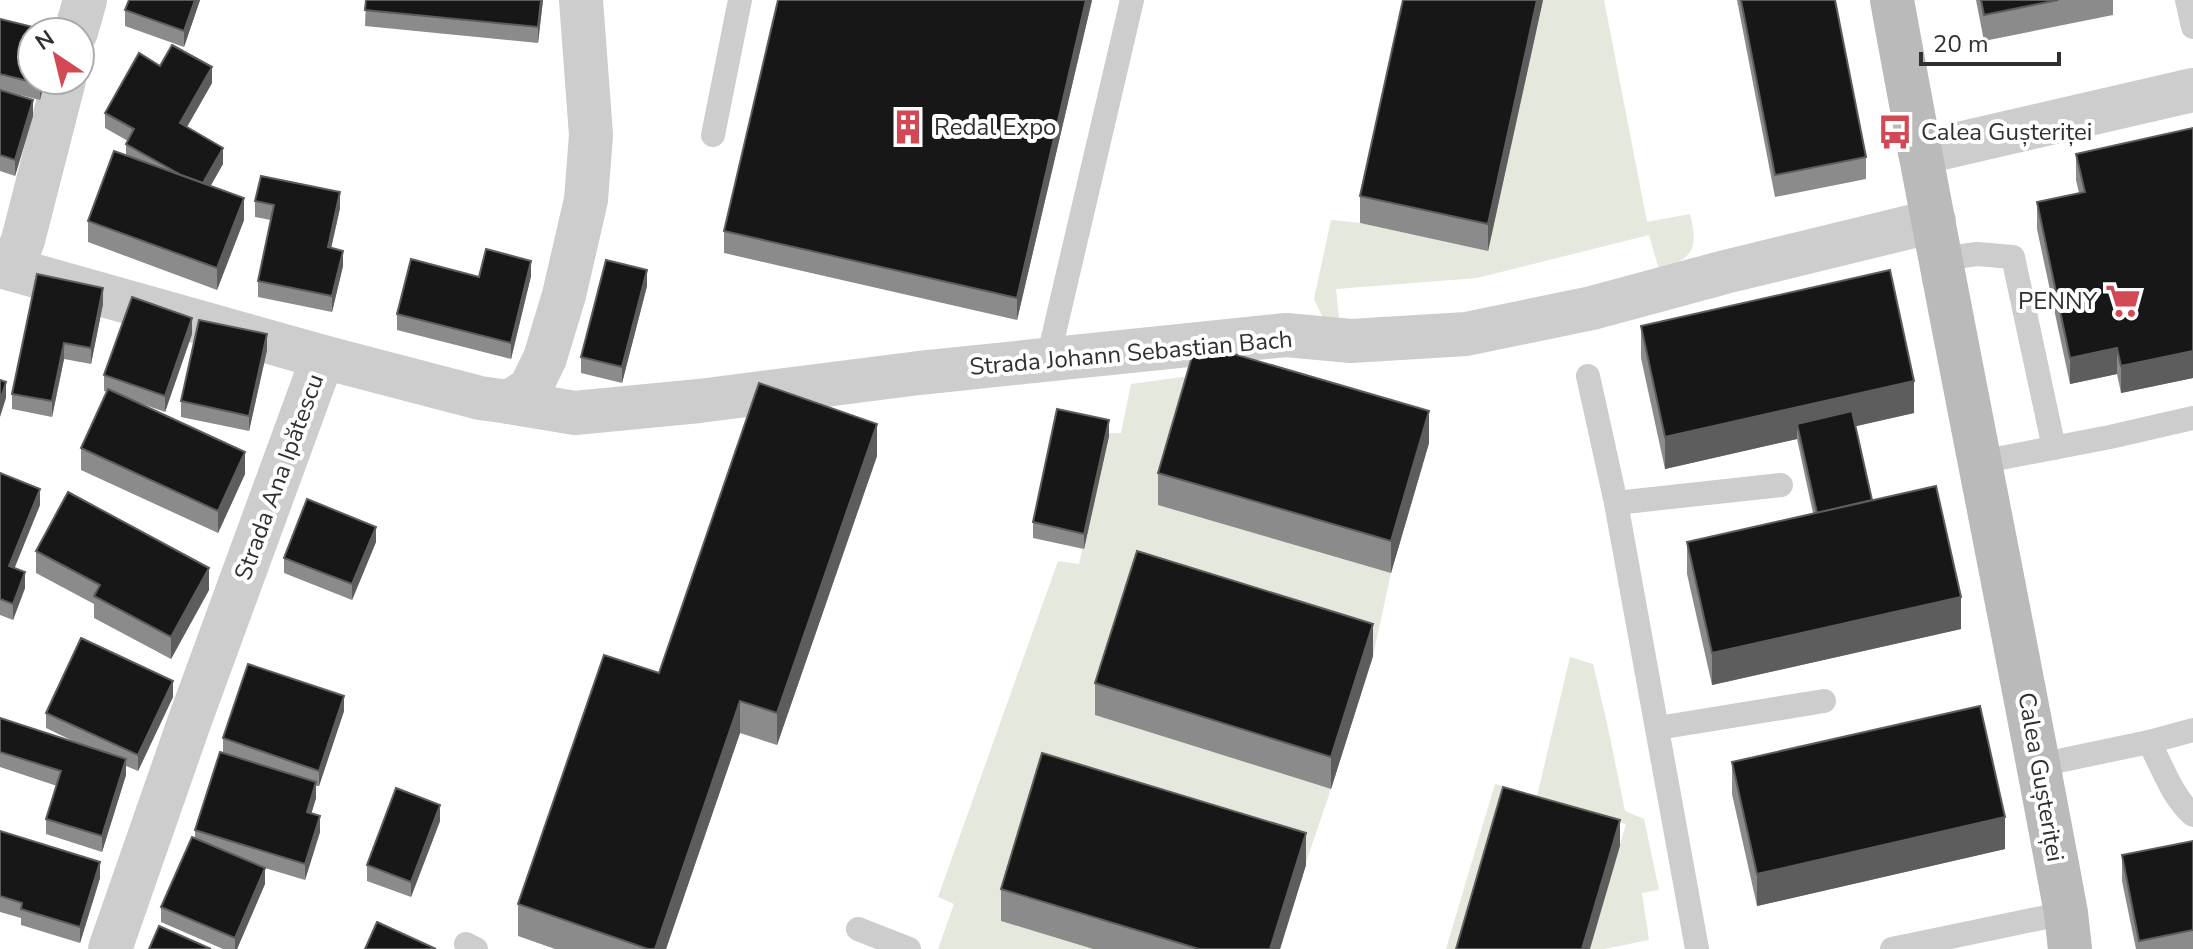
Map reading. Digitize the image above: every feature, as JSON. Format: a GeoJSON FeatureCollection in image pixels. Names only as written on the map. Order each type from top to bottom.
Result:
{"type":"FeatureCollection","features":[{"type":"Feature","properties":{"kind":"main road","name":"Calea Gușteriței"},"geometry":{"type":"LineString","coordinates":[[1892,0],[2070,938]]}},
{"type":"Feature","properties":{"kind":"street"},"geometry":{"type":"LineString","coordinates":[[509,402],[530,389],[545,358],[564,295],[586,200],[591,135],[581,0]]}},
{"type":"Feature","properties":{"kind":"street"},"geometry":{"type":"LineString","coordinates":[[1920,153],[2193,90]]}},
{"type":"Feature","properties":{"kind":"street"},"geometry":{"type":"LineString","coordinates":[[60,96],[23,240],[6,267],[323,357]]}},
{"type":"Feature","properties":{"kind":"street","name":"Strada Johann Sebastian Bach"},"geometry":{"type":"LineString","coordinates":[[509,402],[575,413],[1286,335],[1351,341],[1466,334],[1592,308],[1725,272],[1937,240]]}},
{"type":"Feature","properties":{"kind":"street","name":"Strada Ana Ipătescu"},"geometry":{"type":"LineString","coordinates":[[110,949],[323,357],[480,398],[509,402]]}},
{"type":"Feature","properties":{"kind":"lane"},"geometry":{"type":"LineString","coordinates":[[713,135],[740,0]]}},
{"type":"Feature","properties":{"kind":"lane"},"geometry":{"type":"LineString","coordinates":[[1048,359],[1132,0]]}},
{"type":"Feature","properties":{"kind":"lane"},"geometry":{"type":"LineString","coordinates":[[2187,0],[2193,27]]}},
{"type":"Feature","properties":{"kind":"lane"},"geometry":{"type":"LineString","coordinates":[[1937,240],[1977,254],[2013,257],[2054,448]]}},
{"type":"Feature","properties":{"kind":"lane"},"geometry":{"type":"LineString","coordinates":[[1588,376],[1616,503],[1697,949]]}},
{"type":"Feature","properties":{"kind":"lane"},"geometry":{"type":"LineString","coordinates":[[1980,462],[2193,418]]}},
{"type":"Feature","properties":{"kind":"lane"},"geometry":{"type":"LineString","coordinates":[[1616,503],[1781,485]]}},
{"type":"Feature","properties":{"kind":"lane"},"geometry":{"type":"LineString","coordinates":[[1658,728],[1824,701]]}},
{"type":"Feature","properties":{"kind":"lane"},"geometry":{"type":"LineString","coordinates":[[2039,765],[2193,730]]}},
{"type":"Feature","properties":{"kind":"lane"},"geometry":{"type":"LineString","coordinates":[[2149,742],[2174,790],[2193,815]]}},
{"type":"Feature","properties":{"kind":"lane"},"geometry":{"type":"LineString","coordinates":[[1892,949],[2070,938]]}},
{"type":"Feature","properties":{"kind":"lane"},"geometry":{"type":"LineString","coordinates":[[859,939],[909,949]]}},
{"type":"Feature","properties":{"kind":"shaded area"},"geometry":{"type":"Polygon","coordinates":[[[1543,0],[1604,0],[1647,222],[1690,214],[1694,236],[1691,251],[1679,261],[1659,270],[1649,235],[1477,278],[1336,289],[1340,329],[1323,318],[1314,299],[1331,220],[1360,223],[1488,250],[1543,0]]]}},
{"type":"Feature","properties":{"kind":"shaded area"},"geometry":{"type":"Polygon","coordinates":[[[1197,375],[1391,573],[1373,656],[1138,584],[1096,715],[1331,789],[1305,865],[1001,921],[1093,949],[938,949],[954,904],[938,897],[1058,561],[1079,564],[1109,433],[1121,433],[1131,384],[1197,375]]]}},
{"type":"Feature","properties":{"kind":"shaded area"},"geometry":{"type":"Polygon","coordinates":[[[1570,657],[1593,664],[1625,811],[1644,819],[1659,890],[1642,893],[1649,940],[1604,949],[1590,949],[1626,824],[1537,796],[1570,657]]]}},
{"type":"Feature","properties":{"kind":"shaded area"},"geometry":{"type":"Polygon","coordinates":[[[1495,784],[1511,789],[1464,949],[1446,949],[1495,784]]]}},
{"type":"Feature","properties":{"kind":"building"},"geometry":{"type":"Polygon","coordinates":[[[129,0],[195,0],[184,31],[125,10],[129,0]]]}},
{"type":"Feature","properties":{"kind":"building"},"geometry":{"type":"Polygon","coordinates":[[[366,0],[541,0],[538,27],[365,10],[366,0]]]}},
{"type":"Feature","properties":{"kind":"building","name":"Redal Expo"},"geometry":{"type":"Polygon","coordinates":[[[778,0],[1086,0],[1017,298],[724,231],[778,0]]]}},
{"type":"Feature","properties":{"kind":"building"},"geometry":{"type":"Polygon","coordinates":[[[1403,0],[1537,0],[1488,224],[1360,196],[1403,0]]]}},
{"type":"Feature","properties":{"kind":"building"},"geometry":{"type":"Polygon","coordinates":[[[1741,0],[1835,0],[1866,157],[1775,175],[1741,0]]]}},
{"type":"Feature","properties":{"kind":"building"},"geometry":{"type":"Polygon","coordinates":[[[1981,0],[2058,0],[1984,15],[1981,0]]]}},
{"type":"Feature","properties":{"kind":"building"},"geometry":{"type":"Polygon","coordinates":[[[0,19],[16,23],[16,78],[0,74],[0,19]]]}},
{"type":"Feature","properties":{"kind":"building"},"geometry":{"type":"Polygon","coordinates":[[[172,45],[212,67],[180,123],[223,148],[203,183],[181,175],[126,144],[134,129],[105,113],[139,53],[160,66],[172,45]]]}},
{"type":"Feature","properties":{"kind":"building"},"geometry":{"type":"Polygon","coordinates":[[[0,90],[33,100],[15,160],[0,155],[0,90]]]}},
{"type":"Feature","properties":{"kind":"building","name":"PENNY"},"geometry":{"type":"Polygon","coordinates":[[[2193,128],[2193,351],[2121,366],[2117,348],[2070,358],[2037,202],[2085,192],[2076,154],[2193,128]]]}},
{"type":"Feature","properties":{"kind":"building"},"geometry":{"type":"Polygon","coordinates":[[[114,151],[244,198],[217,268],[88,221],[114,151]]]}},
{"type":"Feature","properties":{"kind":"building"},"geometry":{"type":"Polygon","coordinates":[[[261,176],[340,192],[328,247],[343,251],[332,296],[258,281],[274,205],[255,201],[261,176]]]}},
{"type":"Feature","properties":{"kind":"building"},"geometry":{"type":"Polygon","coordinates":[[[486,249],[531,261],[511,343],[397,314],[411,259],[479,277],[486,249]]]}},
{"type":"Feature","properties":{"kind":"building"},"geometry":{"type":"Polygon","coordinates":[[[606,260],[647,270],[622,367],[581,357],[606,260]]]}},
{"type":"Feature","properties":{"kind":"building"},"geometry":{"type":"Polygon","coordinates":[[[1890,270],[1914,381],[1665,437],[1641,326],[1890,270]]]}},
{"type":"Feature","properties":{"kind":"building"},"geometry":{"type":"Polygon","coordinates":[[[37,274],[103,288],[91,348],[64,343],[52,401],[12,394],[37,274]]]}},
{"type":"Feature","properties":{"kind":"building"},"geometry":{"type":"Polygon","coordinates":[[[132,297],[192,318],[165,396],[104,375],[132,297]]]}},
{"type":"Feature","properties":{"kind":"building"},"geometry":{"type":"Polygon","coordinates":[[[199,320],[267,334],[249,416],[181,401],[199,320]]]}},
{"type":"Feature","properties":{"kind":"building"},"geometry":{"type":"Polygon","coordinates":[[[1196,343],[1429,411],[1391,541],[1158,473],[1196,343]]]}},
{"type":"Feature","properties":{"kind":"building"},"geometry":{"type":"Polygon","coordinates":[[[0,380],[6,382],[0,401],[0,380]]]}},
{"type":"Feature","properties":{"kind":"building"},"geometry":{"type":"Polygon","coordinates":[[[759,383],[877,424],[777,713],[740,701],[655,949],[648,949],[518,904],[604,655],[659,673],[759,383]]]}},
{"type":"Feature","properties":{"kind":"building"},"geometry":{"type":"Polygon","coordinates":[[[108,389],[245,452],[218,511],[81,448],[108,389]]]}},
{"type":"Feature","properties":{"kind":"building"},"geometry":{"type":"Polygon","coordinates":[[[1057,409],[1109,420],[1084,534],[1033,522],[1057,409]]]}},
{"type":"Feature","properties":{"kind":"building"},"geometry":{"type":"Polygon","coordinates":[[[1852,411],[1872,500],[1817,513],[1797,424],[1852,411]]]}},
{"type":"Feature","properties":{"kind":"building"},"geometry":{"type":"Polygon","coordinates":[[[0,473],[40,489],[9,566],[25,572],[13,604],[0,599],[0,473]]]}},
{"type":"Feature","properties":{"kind":"building"},"geometry":{"type":"Polygon","coordinates":[[[1936,486],[1961,597],[1712,653],[1687,542],[1936,486]]]}},
{"type":"Feature","properties":{"kind":"building"},"geometry":{"type":"Polygon","coordinates":[[[68,492],[209,568],[171,637],[94,596],[100,585],[36,551],[68,492]]]}},
{"type":"Feature","properties":{"kind":"building"},"geometry":{"type":"Polygon","coordinates":[[[307,499],[376,527],[352,584],[284,558],[307,499]]]}},
{"type":"Feature","properties":{"kind":"building"},"geometry":{"type":"Polygon","coordinates":[[[1137,551],[1373,624],[1331,757],[1095,683],[1137,551]]]}},
{"type":"Feature","properties":{"kind":"building"},"geometry":{"type":"Polygon","coordinates":[[[81,638],[173,681],[138,755],[46,713],[81,638]]]}},
{"type":"Feature","properties":{"kind":"building"},"geometry":{"type":"Polygon","coordinates":[[[248,664],[344,696],[319,771],[223,738],[248,664]]]}},
{"type":"Feature","properties":{"kind":"building"},"geometry":{"type":"Polygon","coordinates":[[[1980,706],[2005,817],[1757,874],[1732,762],[1980,706]]]}},
{"type":"Feature","properties":{"kind":"building"},"geometry":{"type":"Polygon","coordinates":[[[0,718],[126,759],[102,836],[46,819],[61,771],[0,752],[0,718]]]}},
{"type":"Feature","properties":{"kind":"building"},"geometry":{"type":"Polygon","coordinates":[[[220,752],[316,782],[307,812],[320,816],[305,864],[195,830],[220,752]]]}},
{"type":"Feature","properties":{"kind":"building"},"geometry":{"type":"Polygon","coordinates":[[[1042,753],[1306,833],[1270,949],[1199,949],[1001,889],[1042,753]]]}},
{"type":"Feature","properties":{"kind":"building"},"geometry":{"type":"Polygon","coordinates":[[[1503,787],[1620,820],[1582,949],[1456,949],[1503,787]]]}},
{"type":"Feature","properties":{"kind":"building"},"geometry":{"type":"Polygon","coordinates":[[[396,788],[440,805],[411,882],[367,865],[396,788]]]}},
{"type":"Feature","properties":{"kind":"building"},"geometry":{"type":"Polygon","coordinates":[[[0,831],[100,862],[80,927],[21,909],[22,903],[0,896],[0,831]]]}},
{"type":"Feature","properties":{"kind":"building"},"geometry":{"type":"Polygon","coordinates":[[[192,837],[265,868],[235,938],[161,907],[192,837]]]}},
{"type":"Feature","properties":{"kind":"building"},"geometry":{"type":"Polygon","coordinates":[[[2193,841],[2193,930],[2139,941],[2122,855],[2193,841]]]}},
{"type":"Feature","properties":{"kind":"building"},"geometry":{"type":"Polygon","coordinates":[[[377,922],[436,949],[365,949],[377,922]]]}},
{"type":"Feature","properties":{"kind":"building"},"geometry":{"type":"Polygon","coordinates":[[[159,926],[211,949],[149,949],[159,926]]]}},
{"type":"Feature","properties":{"kind":"place","name":"Redal Expo"},"geometry":{"type":"Point","coordinates":[908,127]}},
{"type":"Feature","properties":{"kind":"place","name":"Calea Gușteriței"},"geometry":{"type":"Point","coordinates":[1895,132]}},
{"type":"Feature","properties":{"kind":"place","name":"PENNY"},"geometry":{"type":"Point","coordinates":[2123,301]}}]}
